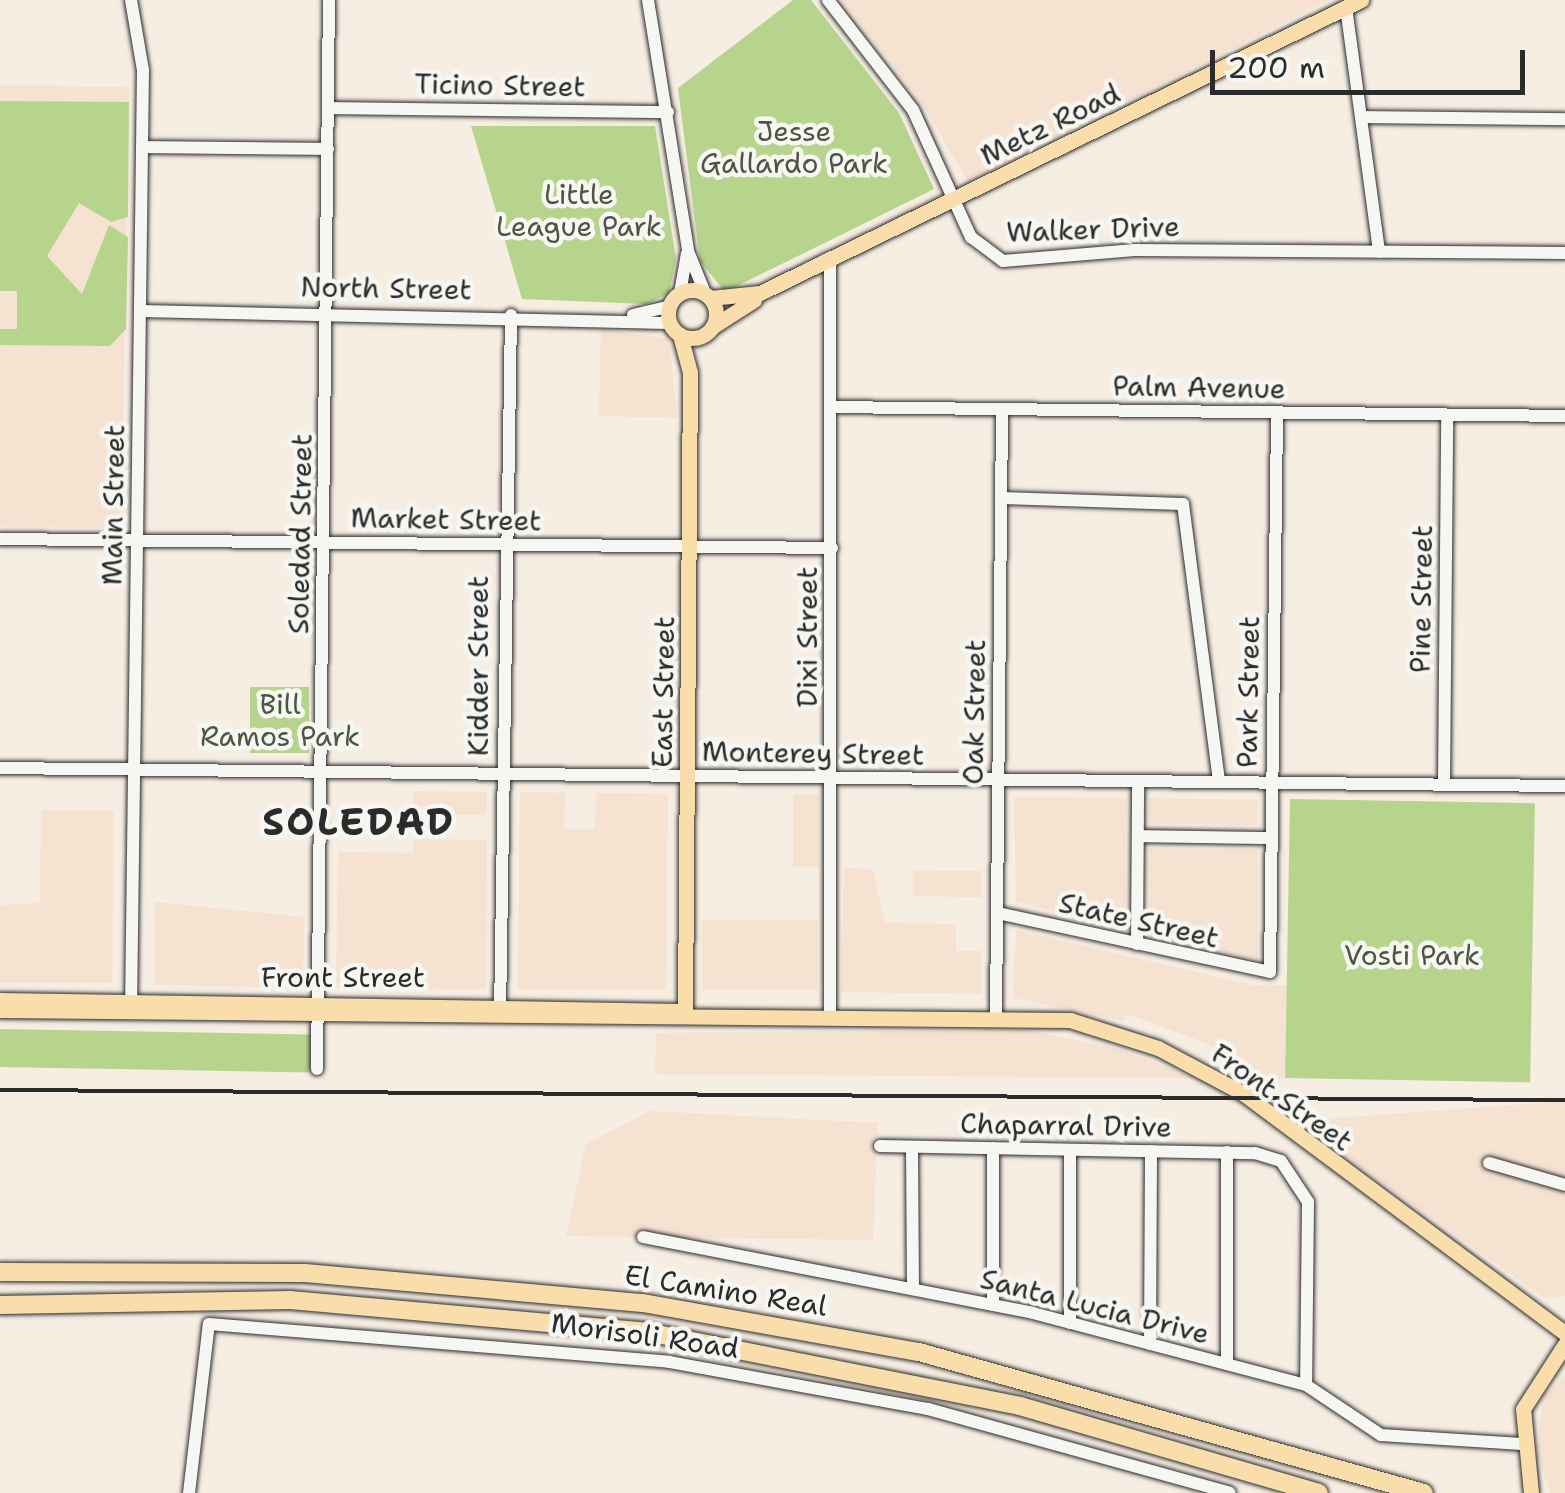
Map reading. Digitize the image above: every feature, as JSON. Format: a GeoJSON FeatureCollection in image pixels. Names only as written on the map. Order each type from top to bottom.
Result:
{"type":"FeatureCollection","features":[{"type":"Feature","properties":{"kind":"highway","name":"El Camino Real"},"geometry":{"type":"LineString","coordinates":[[0,1272],[305,1273],[642,1303],[919,1352],[1424,1493]]}},
{"type":"Feature","properties":{"kind":"highway","name":"El Camino Real"},"geometry":{"type":"LineString","coordinates":[[0,1304],[310,1301],[647,1332],[1020,1406],[1320,1493]]}},
{"type":"Feature","properties":{"kind":"main road","name":"Metz Road"},"geometry":{"type":"LineString","coordinates":[[706,332],[760,294],[1354,4]]}},
{"type":"Feature","properties":{"kind":"main road","name":"Metz Road"},"geometry":{"type":"LineString","coordinates":[[680,292],[708,296],[760,294]]}},
{"type":"Feature","properties":{"kind":"main road"},"geometry":{"type":"LineString","coordinates":[[680,292],[673,322],[706,332],[708,296]]}},
{"type":"Feature","properties":{"kind":"main road","name":"East Street"},"geometry":{"type":"LineString","coordinates":[[673,322],[690,372],[685,1012]]}},
{"type":"Feature","properties":{"kind":"main road","name":"East Street"},"geometry":{"type":"LineString","coordinates":[[690,372],[706,332]]}},
{"type":"Feature","properties":{"kind":"main road","name":"Front Street"},"geometry":{"type":"LineString","coordinates":[[0,1000],[317,1009],[996,1015],[1070,1020],[1202,1069],[1565,1333]]}},
{"type":"Feature","properties":{"kind":"main road","name":"Front Street"},"geometry":{"type":"LineString","coordinates":[[0,1010],[132,1006]]}},
{"type":"Feature","properties":{"kind":"main road"},"geometry":{"type":"LineString","coordinates":[[1531,1493],[1522,1444],[1523,1409],[1565,1344]]}},
{"type":"Feature","properties":{"kind":"street","name":"Main Street"},"geometry":{"type":"LineString","coordinates":[[130,0],[142,42],[144,147],[132,1006]]}},
{"type":"Feature","properties":{"kind":"street","name":"Soledad Street"},"geometry":{"type":"LineString","coordinates":[[317,1068],[326,542],[329,0]]}},
{"type":"Feature","properties":{"kind":"street"},"geometry":{"type":"LineString","coordinates":[[648,0],[688,251],[708,296]]}},
{"type":"Feature","properties":{"kind":"street","name":"Walker Drive"},"geometry":{"type":"LineString","coordinates":[[828,0],[913,110],[976,244],[1012,262],[1117,250],[1565,253]]}},
{"type":"Feature","properties":{"kind":"street"},"geometry":{"type":"LineString","coordinates":[[1354,4],[1362,116],[1379,252]]}},
{"type":"Feature","properties":{"kind":"street","name":"Ticino Street"},"geometry":{"type":"LineString","coordinates":[[330,108],[668,112]]}},
{"type":"Feature","properties":{"kind":"street"},"geometry":{"type":"LineString","coordinates":[[1362,116],[1565,118]]}},
{"type":"Feature","properties":{"kind":"street"},"geometry":{"type":"LineString","coordinates":[[144,147],[328,149]]}},
{"type":"Feature","properties":{"kind":"street"},"geometry":{"type":"LineString","coordinates":[[680,292],[688,251]]}},
{"type":"Feature","properties":{"kind":"street","name":"Dixi Street"},"geometry":{"type":"LineString","coordinates":[[830,260],[830,1014]]}},
{"type":"Feature","properties":{"kind":"street","name":"North Street"},"geometry":{"type":"LineString","coordinates":[[141,311],[631,316],[673,322]]}},
{"type":"Feature","properties":{"kind":"street","name":"Kidder Street"},"geometry":{"type":"LineString","coordinates":[[500,1011],[503,544],[511,315]]}},
{"type":"Feature","properties":{"kind":"street","name":"Palm Avenue"},"geometry":{"type":"LineString","coordinates":[[832,407],[1565,416]]}},
{"type":"Feature","properties":{"kind":"street","name":"Oak Street"},"geometry":{"type":"LineString","coordinates":[[996,1015],[1002,410]]}},
{"type":"Feature","properties":{"kind":"street","name":"Park Street"},"geometry":{"type":"LineString","coordinates":[[1270,972],[1276,414]]}},
{"type":"Feature","properties":{"kind":"street","name":"Pine Street"},"geometry":{"type":"LineString","coordinates":[[1444,784],[1448,415]]}},
{"type":"Feature","properties":{"kind":"street"},"geometry":{"type":"LineString","coordinates":[[1001,498],[1183,504],[1219,782]]}},
{"type":"Feature","properties":{"kind":"street","name":"Market Street"},"geometry":{"type":"LineString","coordinates":[[0,539],[832,548]]}},
{"type":"Feature","properties":{"kind":"street","name":"Monterey Street"},"geometry":{"type":"LineString","coordinates":[[0,768],[1565,786]]}},
{"type":"Feature","properties":{"kind":"street"},"geometry":{"type":"LineString","coordinates":[[1138,782],[1138,944]]}},
{"type":"Feature","properties":{"kind":"street"},"geometry":{"type":"LineString","coordinates":[[1138,836],[1272,838]]}},
{"type":"Feature","properties":{"kind":"street","name":"State Street"},"geometry":{"type":"LineString","coordinates":[[997,913],[1270,972]]}},
{"type":"Feature","properties":{"kind":"street","name":"Chaparral Drive"},"geometry":{"type":"LineString","coordinates":[[880,1146],[1252,1153],[1291,1168],[1308,1202],[1306,1385]]}},
{"type":"Feature","properties":{"kind":"street"},"geometry":{"type":"LineString","coordinates":[[912,1147],[913,1288]]}},
{"type":"Feature","properties":{"kind":"street"},"geometry":{"type":"LineString","coordinates":[[993,1148],[993,1305]]}},
{"type":"Feature","properties":{"kind":"street"},"geometry":{"type":"LineString","coordinates":[[1070,1150],[1070,1323]]}},
{"type":"Feature","properties":{"kind":"street"},"geometry":{"type":"LineString","coordinates":[[1150,1344],[1151,1151]]}},
{"type":"Feature","properties":{"kind":"street"},"geometry":{"type":"LineString","coordinates":[[1228,1152],[1228,1364]]}},
{"type":"Feature","properties":{"kind":"street"},"geometry":{"type":"LineString","coordinates":[[1489,1163],[1565,1186]]}},
{"type":"Feature","properties":{"kind":"street","name":"Santa Lucia Drive"},"geometry":{"type":"LineString","coordinates":[[643,1238],[993,1305],[1228,1364],[1306,1385],[1381,1435],[1522,1444]]}},
{"type":"Feature","properties":{"kind":"street","name":"Morisoli Road"},"geometry":{"type":"LineString","coordinates":[[189,1493],[209,1324],[669,1362],[928,1409],[1230,1493]]}},
{"type":"Feature","properties":{"kind":"shaded area"},"geometry":{"type":"Polygon","coordinates":[[[842,0],[1328,0],[968,182],[922,103],[842,0]]]}},
{"type":"Feature","properties":{"kind":"shaded area"},"geometry":{"type":"Polygon","coordinates":[[[0,85],[129,87],[121,528],[0,526],[0,85]]]}},
{"type":"Feature","properties":{"kind":"shaded area"},"geometry":{"type":"Polygon","coordinates":[[[601,329],[669,339],[677,418],[599,416],[601,329]]]}},
{"type":"Feature","properties":{"kind":"shaded area"},"geometry":{"type":"Polygon","coordinates":[[[414,791],[487,792],[487,815],[414,814],[414,791]]]}},
{"type":"Feature","properties":{"kind":"shaded area"},"geometry":{"type":"Polygon","coordinates":[[[520,792],[565,793],[564,829],[595,829],[596,793],[668,794],[666,990],[518,989],[520,792]]]}},
{"type":"Feature","properties":{"kind":"shaded area"},"geometry":{"type":"Polygon","coordinates":[[[793,795],[819,795],[819,867],[793,867],[793,795]]]}},
{"type":"Feature","properties":{"kind":"shaded area"},"geometry":{"type":"Polygon","coordinates":[[[1014,797],[1126,798],[1125,928],[1016,902],[1014,797]]]}},
{"type":"Feature","properties":{"kind":"shaded area"},"geometry":{"type":"Polygon","coordinates":[[[1149,798],[1258,800],[1258,825],[1149,823],[1149,798]]]}},
{"type":"Feature","properties":{"kind":"shaded area"},"geometry":{"type":"Polygon","coordinates":[[[41,810],[114,811],[112,983],[0,983],[0,905],[40,903],[41,810]]]}},
{"type":"Feature","properties":{"kind":"shaded area"},"geometry":{"type":"Polygon","coordinates":[[[414,839],[487,840],[486,989],[336,988],[338,852],[413,853],[414,839]]]}},
{"type":"Feature","properties":{"kind":"shaded area"},"geometry":{"type":"Polygon","coordinates":[[[1150,848],[1258,850],[1258,960],[1150,934],[1150,848]]]}},
{"type":"Feature","properties":{"kind":"shaded area"},"geometry":{"type":"Polygon","coordinates":[[[844,868],[873,869],[885,923],[956,924],[956,951],[981,951],[981,994],[841,992],[844,868]]]}},
{"type":"Feature","properties":{"kind":"shaded area"},"geometry":{"type":"Polygon","coordinates":[[[913,870],[982,871],[982,897],[913,896],[913,870]]]}},
{"type":"Feature","properties":{"kind":"shaded area"},"geometry":{"type":"Polygon","coordinates":[[[155,902],[304,917],[303,988],[154,985],[155,902]]]}},
{"type":"Feature","properties":{"kind":"shaded area"},"geometry":{"type":"Polygon","coordinates":[[[702,920],[818,920],[818,990],[702,990],[702,920]]]}},
{"type":"Feature","properties":{"kind":"shaded area"},"geometry":{"type":"Polygon","coordinates":[[[1016,930],[1252,985],[1288,985],[1287,1078],[1265,1080],[1206,1043],[1127,1014],[1124,1021],[1013,998],[1016,930]]]}},
{"type":"Feature","properties":{"kind":"shaded area"},"geometry":{"type":"Polygon","coordinates":[[[1027,1030],[1121,1050],[1195,1078],[655,1074],[656,1033],[1027,1030]]]}},
{"type":"Feature","properties":{"kind":"shaded area"},"geometry":{"type":"Polygon","coordinates":[[[1565,1101],[1565,1296],[1544,1298],[1296,1121],[1565,1101]]]}},
{"type":"Feature","properties":{"kind":"shaded area"},"geometry":{"type":"Polygon","coordinates":[[[650,1111],[878,1123],[873,1240],[566,1236],[586,1144],[650,1111]]]}},
{"type":"Feature","properties":{"kind":"shaded area"},"geometry":{"type":"Polygon","coordinates":[[[1565,1376],[1565,1493],[1550,1493],[1537,1452],[1543,1396],[1565,1376]]]}},
{"type":"Feature","properties":{"kind":"green space","name":"Jesse Gallardo Park"},"geometry":{"type":"Polygon","coordinates":[[[793,0],[811,0],[899,113],[934,189],[725,292],[700,261],[678,88],[793,0]]]}},
{"type":"Feature","properties":{"kind":"green space"},"geometry":{"type":"Polygon","coordinates":[[[0,101],[129,102],[128,217],[111,222],[79,203],[47,256],[82,294],[109,225],[128,237],[126,329],[110,346],[0,345],[0,329],[17,329],[17,291],[0,291],[0,101]]]}},
{"type":"Feature","properties":{"kind":"green space","name":"Little League Park"},"geometry":{"type":"Polygon","coordinates":[[[471,126],[655,126],[676,259],[669,293],[647,304],[522,299],[471,126]]]}},
{"type":"Feature","properties":{"kind":"green space","name":"Bill Ramos Park"},"geometry":{"type":"Polygon","coordinates":[[[250,687],[309,687],[309,753],[250,753],[250,687]]]}},
{"type":"Feature","properties":{"kind":"green space","name":"Vosti Park"},"geometry":{"type":"Polygon","coordinates":[[[1290,799],[1535,803],[1530,1082],[1285,1078],[1290,799]]]}},
{"type":"Feature","properties":{"kind":"green space"},"geometry":{"type":"Polygon","coordinates":[[[0,1029],[311,1034],[310,1072],[0,1067],[0,1029]]]}},
{"type":"Feature","properties":{"kind":"railway"},"geometry":{"type":"LineString","coordinates":[[0,1090],[1565,1100]]}},
{"type":"Feature","properties":{"kind":"district","name":"SOLEDAD"},"geometry":{"type":"Point","coordinates":[359,822]}}]}
